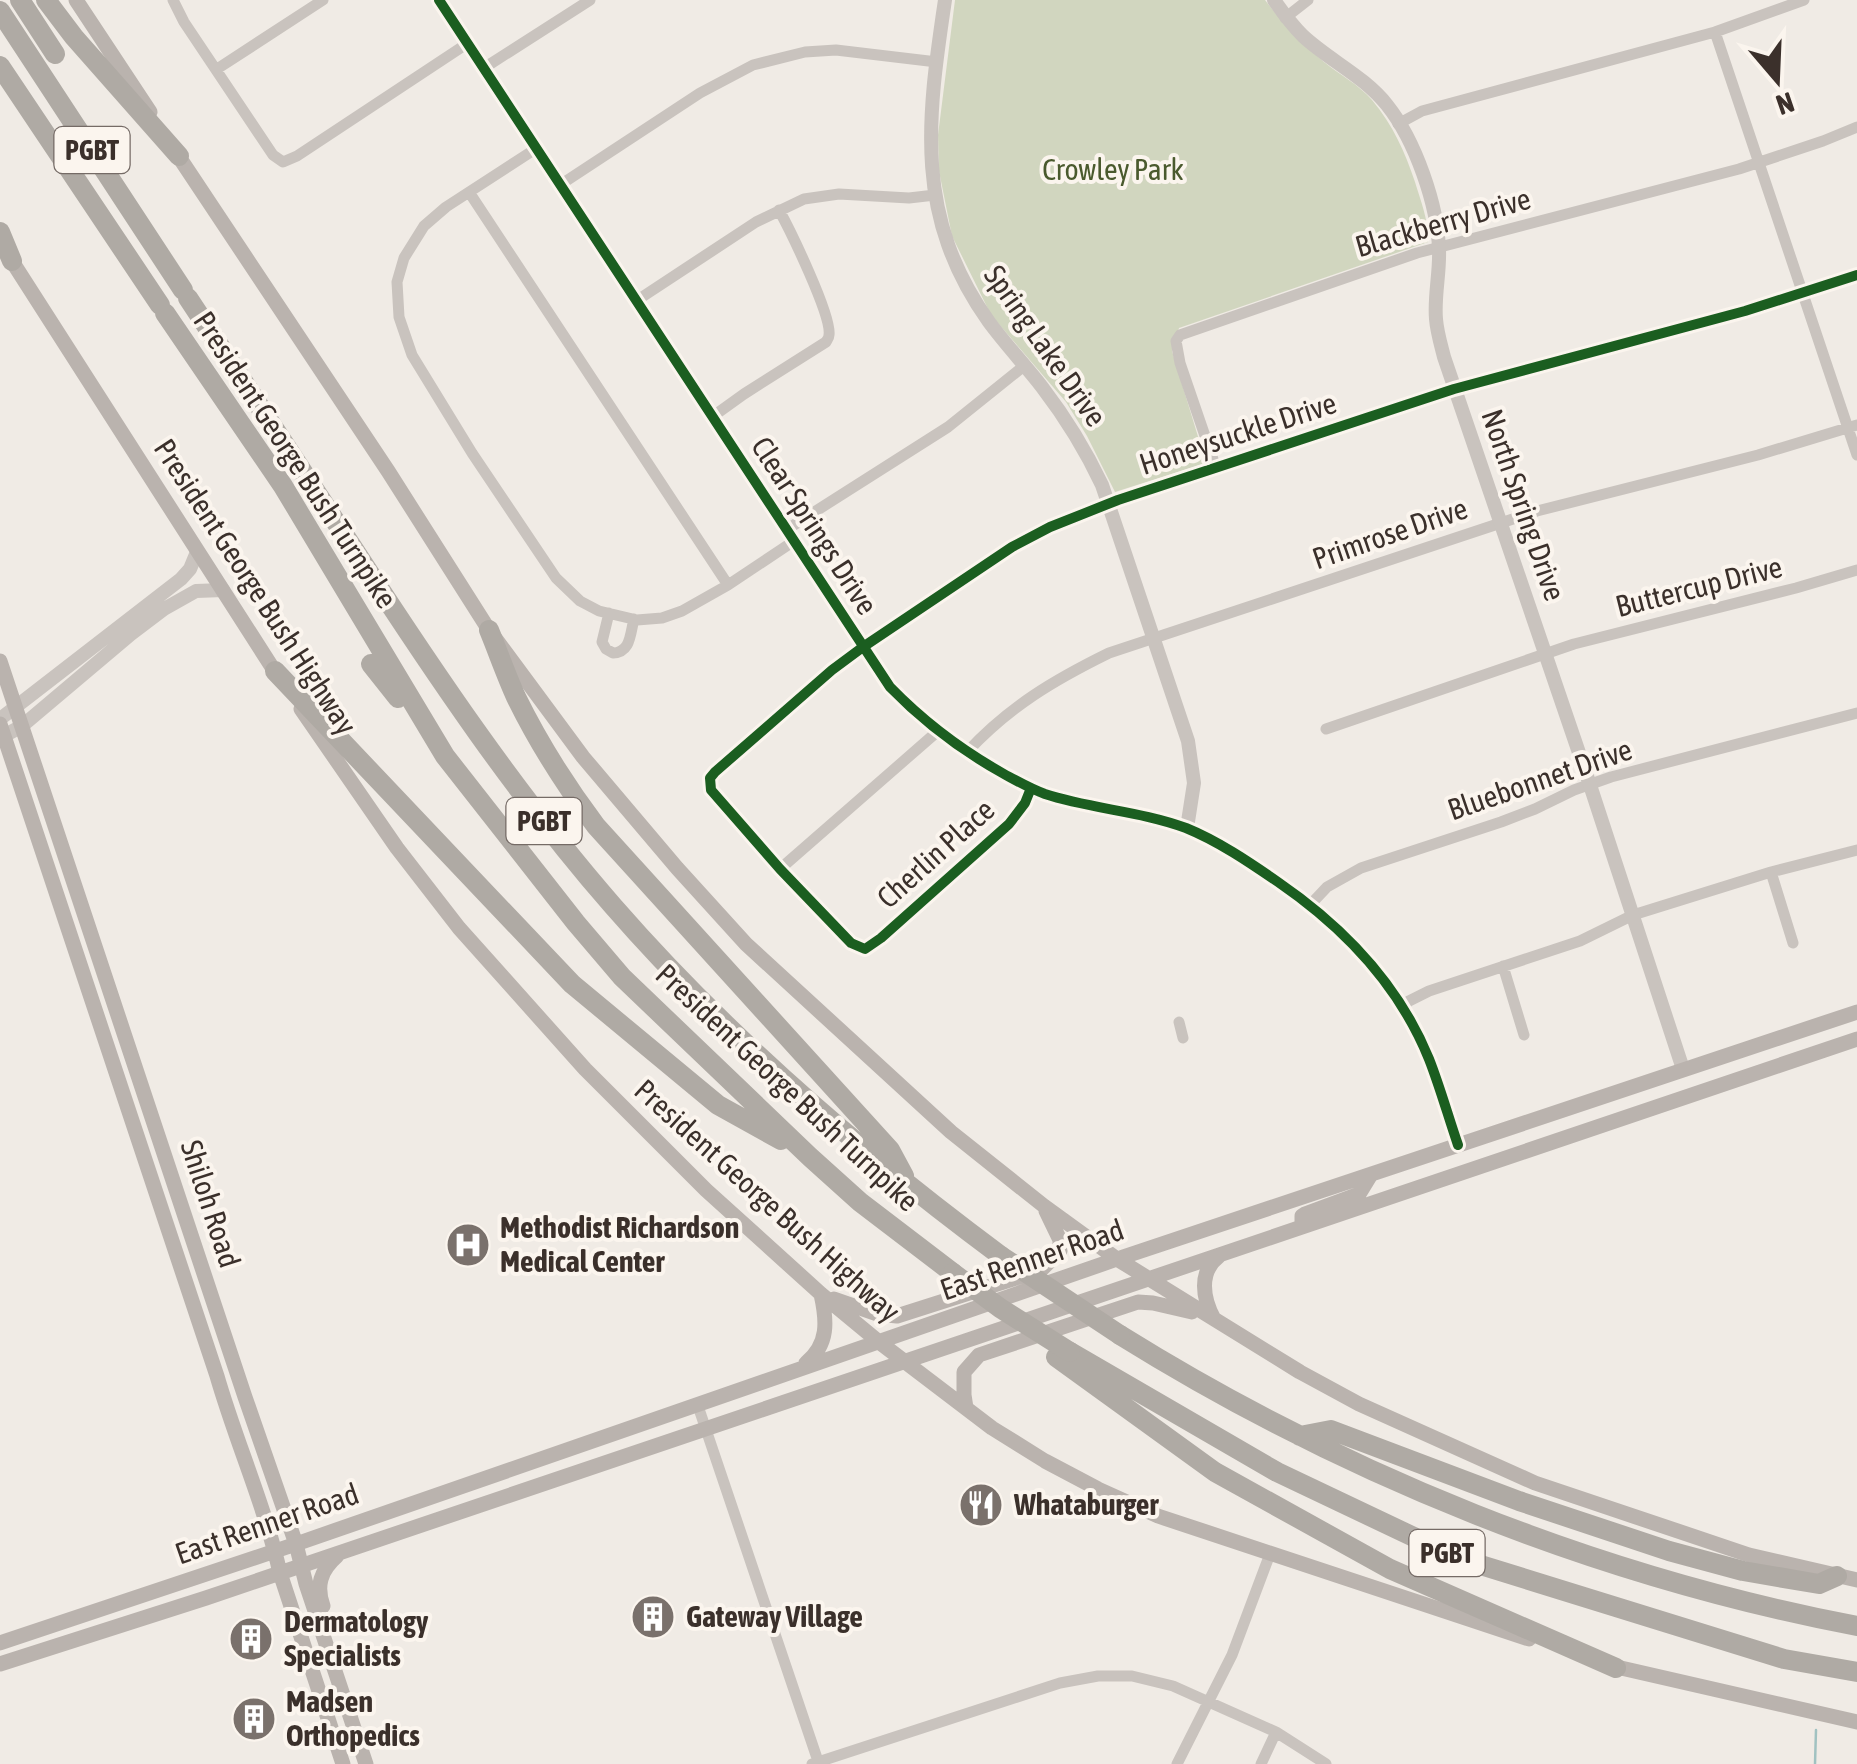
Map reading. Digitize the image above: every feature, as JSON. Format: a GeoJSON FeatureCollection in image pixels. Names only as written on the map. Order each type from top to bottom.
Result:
{"type":"FeatureCollection","features":[{"type":"Feature","properties":{"kind":"highway"},"geometry":{"type":"LineString","coordinates":[[20,0],[56,54]]}},
{"type":"Feature","properties":{"kind":"highway"},"geometry":{"type":"LineString","coordinates":[[46,0],[179,156]]}},
{"type":"Feature","properties":{"kind":"highway","name":"President George Bush Turnpike"},"geometry":{"type":"LineString","coordinates":[[0,11],[437,676],[566,850],[636,932],[812,1104],[1002,1256],[1194,1380],[1300,1436],[1430,1496],[1561,1546],[1712,1592],[1857,1626]]}},
{"type":"Feature","properties":{"kind":"highway","name":"President George Bush Turnpike"},"geometry":{"type":"LineString","coordinates":[[0,66],[282,486],[444,756],[504,835],[622,977],[810,1157],[860,1202],[1063,1354]]}},
{"type":"Feature","properties":{"kind":"highway"},"geometry":{"type":"LineString","coordinates":[[0,232],[6,252]]}},
{"type":"Feature","properties":{"kind":"highway"},"geometry":{"type":"LineString","coordinates":[[489,630],[534,731],[586,814],[890,1150],[910,1186]]}},
{"type":"Feature","properties":{"kind":"highway"},"geometry":{"type":"LineString","coordinates":[[371,664],[444,756]]}},
{"type":"Feature","properties":{"kind":"highway"},"geometry":{"type":"LineString","coordinates":[[275,671],[572,984],[718,1104],[810,1157]]}},
{"type":"Feature","properties":{"kind":"highway"},"geometry":{"type":"LineString","coordinates":[[1063,1354],[1215,1472],[1390,1570],[1616,1668]]}},
{"type":"Feature","properties":{"kind":"highway","name":"PGBT"},"geometry":{"type":"LineString","coordinates":[[1063,1354],[1278,1472],[1458,1558],[1784,1659],[1857,1672]]}},
{"type":"Feature","properties":{"kind":"highway"},"geometry":{"type":"LineString","coordinates":[[1300,1436],[1331,1430],[1593,1527],[1724,1566],[1820,1584],[1847,1578]]}},
{"type":"Feature","properties":{"kind":"main road"},"geometry":{"type":"LineString","coordinates":[[76,0],[489,630],[583,757],[746,944],[951,1132],[1117,1259],[1300,1372],[1360,1404],[1536,1483],[1749,1554],[1847,1578]]}},
{"type":"Feature","properties":{"kind":"main road","name":"President George Bush Highway"},"geometry":{"type":"LineString","coordinates":[[6,252],[275,671],[397,848],[459,928],[534,1014],[671,1156],[765,1245],[879,1342],[992,1428],[1045,1461],[1100,1491],[1176,1524],[1616,1668],[1857,1722]]}},
{"type":"Feature","properties":{"kind":"main road","name":"Shiloh Road"},"geometry":{"type":"LineString","coordinates":[[0,661],[366,1764]]}},
{"type":"Feature","properties":{"kind":"main road","name":"Shiloh Road"},"geometry":{"type":"LineString","coordinates":[[1,729],[343,1764]]}},
{"type":"Feature","properties":{"kind":"main road","name":"East Renner Road"},"geometry":{"type":"LineString","coordinates":[[0,1643],[539,1461],[1117,1259],[1857,1012]]}},
{"type":"Feature","properties":{"kind":"main road"},"geometry":{"type":"LineString","coordinates":[[1795,1034],[1804,1057]]}},
{"type":"Feature","properties":{"kind":"main road","name":"East Renner Road"},"geometry":{"type":"LineString","coordinates":[[0,1664],[302,1566],[1857,1039]]}},
{"type":"Feature","properties":{"kind":"main road"},"geometry":{"type":"LineString","coordinates":[[1631,1115],[1645,1100],[1679,1089],[1684,1069],[1712,1088]]}},
{"type":"Feature","properties":{"kind":"main road"},"geometry":{"type":"LineString","coordinates":[[1458,1145],[1468,1170]]}},
{"type":"Feature","properties":{"kind":"main road"},"geometry":{"type":"LineString","coordinates":[[144,1155],[165,1154]]}},
{"type":"Feature","properties":{"kind":"main road"},"geometry":{"type":"LineString","coordinates":[[1302,1226],[1302,1216],[1359,1194],[1370,1176]]}},
{"type":"Feature","properties":{"kind":"main road"},"geometry":{"type":"LineString","coordinates":[[821,1294],[876,1314],[897,1316],[1041,1270],[1060,1251],[1060,1240],[1044,1206]]}},
{"type":"Feature","properties":{"kind":"main road"},"geometry":{"type":"LineString","coordinates":[[1214,1319],[1207,1306],[1205,1276],[1222,1253]]}},
{"type":"Feature","properties":{"kind":"main road"},"geometry":{"type":"LineString","coordinates":[[801,1368],[822,1345],[826,1317],[821,1294]]}},
{"type":"Feature","properties":{"kind":"main road"},"geometry":{"type":"LineString","coordinates":[[966,1408],[964,1372],[980,1355],[1138,1302],[1179,1308],[1214,1319]]}},
{"type":"Feature","properties":{"kind":"main road"},"geometry":{"type":"LineString","coordinates":[[225,1404],[245,1398]]}},
{"type":"Feature","properties":{"kind":"main road"},"geometry":{"type":"LineString","coordinates":[[523,1490],[523,1476],[539,1461]]}},
{"type":"Feature","properties":{"kind":"main road"},"geometry":{"type":"LineString","coordinates":[[460,1512],[470,1496],[470,1484]]}},
{"type":"Feature","properties":{"kind":"main road"},"geometry":{"type":"LineString","coordinates":[[340,1687],[344,1675],[318,1591],[332,1560],[346,1550]]}},
{"type":"Feature","properties":{"kind":"main road"},"geometry":{"type":"LineString","coordinates":[[336,1742],[356,1735]]}},
{"type":"Feature","properties":{"kind":"street"},"geometry":{"type":"LineString","coordinates":[[173,0],[273,156],[283,162],[468,44]]}},
{"type":"Feature","properties":{"kind":"street"},"geometry":{"type":"LineString","coordinates":[[216,69],[322,0]]}},
{"type":"Feature","properties":{"kind":"street","name":"Clear Springs Drive"},"geometry":{"type":"LineString","coordinates":[[440,0],[890,687],[918,716],[967,752],[1031,788],[1186,828],[1250,863],[1310,904],[1363,952],[1401,1008],[1428,1056],[1458,1145]]}},
{"type":"Feature","properties":{"kind":"street"},"geometry":{"type":"LineString","coordinates":[[484,68],[590,0]]}},
{"type":"Feature","properties":{"kind":"street","name":"Spring Lake Drive"},"geometry":{"type":"LineString","coordinates":[[944,0],[930,130],[935,195],[953,257],[990,324],[1046,392],[1090,461],[1109,503],[1192,761],[1193,802],[1186,828]]}},
{"type":"Feature","properties":{"kind":"street","name":"North Spring Drive"},"geometry":{"type":"LineString","coordinates":[[1274,0],[1305,38],[1366,83],[1388,106],[1414,154],[1430,196],[1439,247],[1436,318],[1444,357],[1684,1069]]}},
{"type":"Feature","properties":{"kind":"street"},"geometry":{"type":"LineString","coordinates":[[1285,18],[1308,0]]}},
{"type":"Feature","properties":{"kind":"street"},"geometry":{"type":"LineString","coordinates":[[1398,124],[1422,111],[1716,32],[1804,0]]}},
{"type":"Feature","properties":{"kind":"street"},"geometry":{"type":"LineString","coordinates":[[1716,32],[1852,427],[1857,455]]}},
{"type":"Feature","properties":{"kind":"street"},"geometry":{"type":"LineString","coordinates":[[560,185],[700,93],[754,65],[805,52],[836,50],[937,62]]}},
{"type":"Feature","properties":{"kind":"street","name":"Blackberry Drive"},"geometry":{"type":"LineString","coordinates":[[1216,468],[1180,363],[1176,341],[1180,335],[1439,247],[1759,163],[1857,127]]}},
{"type":"Feature","properties":{"kind":"street"},"geometry":{"type":"LineString","coordinates":[[536,148],[446,207],[424,226],[404,258],[397,282],[398,317],[412,355],[472,453],[556,578],[580,601],[634,619],[662,618],[682,611],[728,585],[790,536],[948,426],[1024,366]]}},
{"type":"Feature","properties":{"kind":"street"},"geometry":{"type":"LineString","coordinates":[[470,192],[728,585]]}},
{"type":"Feature","properties":{"kind":"street"},"geometry":{"type":"LineString","coordinates":[[636,300],[756,222],[804,199],[819,195],[935,195]]}},
{"type":"Feature","properties":{"kind":"street"},"geometry":{"type":"LineString","coordinates":[[712,417],[826,342],[830,334],[797,242],[779,210]]}},
{"type":"Feature","properties":{"kind":"street","name":"Honeysuckle Drive"},"geometry":{"type":"LineString","coordinates":[[780,869],[711,790],[710,778],[863,646],[1029,537],[1109,503],[1454,389],[1804,294],[1857,275]]}},
{"type":"Feature","properties":{"kind":"street","name":"Primrose Drive"},"geometry":{"type":"LineString","coordinates":[[967,752],[1013,708],[1109,653],[1537,511],[1852,427]]}},
{"type":"Feature","properties":{"kind":"street"},"geometry":{"type":"LineString","coordinates":[[1,729],[22,726],[181,579],[190,570],[197,552]]}},
{"type":"Feature","properties":{"kind":"street","name":"Buttercup Drive"},"geometry":{"type":"LineString","coordinates":[[1326,729],[1545,654],[1857,570]]}},
{"type":"Feature","properties":{"kind":"street"},"geometry":{"type":"LineString","coordinates":[[1,729],[16,709],[122,634],[196,591],[223,590]]}},
{"type":"Feature","properties":{"kind":"street"},"geometry":{"type":"LineString","coordinates":[[609,613],[602,642],[613,653],[628,645],[634,619]]}},
{"type":"Feature","properties":{"kind":"street","name":"Bluebonnet Drive"},"geometry":{"type":"LineString","coordinates":[[1310,904],[1327,887],[1361,868],[1501,822],[1612,777],[1857,713]]}},
{"type":"Feature","properties":{"kind":"street"},"geometry":{"type":"LineString","coordinates":[[780,869],[938,731]]}},
{"type":"Feature","properties":{"kind":"street","name":"Cherlin Place"},"geometry":{"type":"LineString","coordinates":[[780,869],[851,943],[865,949],[998,835],[1026,803],[1031,788]]}},
{"type":"Feature","properties":{"kind":"street"},"geometry":{"type":"LineString","coordinates":[[1401,1008],[1429,991],[1580,940],[1633,915],[1857,850]]}},
{"type":"Feature","properties":{"kind":"street"},"geometry":{"type":"LineString","coordinates":[[1771,872],[1792,943]]}},
{"type":"Feature","properties":{"kind":"street"},"geometry":{"type":"LineString","coordinates":[[1504,966],[1524,1035]]}},
{"type":"Feature","properties":{"kind":"street"},"geometry":{"type":"LineString","coordinates":[[1178,1022],[1183,1038]]}},
{"type":"Feature","properties":{"kind":"street"},"geometry":{"type":"LineString","coordinates":[[698,1406],[817,1763],[1060,1683],[1098,1676],[1132,1676],[1173,1686],[1276,1732],[1326,1764]]}},
{"type":"Feature","properties":{"kind":"street"},"geometry":{"type":"LineString","coordinates":[[1177,1764],[1232,1655],[1270,1554]]}},
{"type":"Feature","properties":{"kind":"street"},"geometry":{"type":"LineString","coordinates":[[1261,1764],[1276,1732]]}},
{"type":"Feature","properties":{"kind":"green space","name":"Crowley Park"},"geometry":{"type":"Polygon","coordinates":[[[955,0],[1265,0],[1308,48],[1367,94],[1386,119],[1415,182],[1428,242],[1179,328],[1172,351],[1206,463],[1115,492],[1066,402],[991,315],[952,236],[939,171],[938,135],[955,0]]]}},
{"type":"Feature","properties":{"kind":"waterway"},"geometry":{"type":"LineString","coordinates":[[1815,1764],[1816,1730]]}},
{"type":"Feature","properties":{"kind":"cycle path"},"geometry":{"type":"LineString","coordinates":[[439,0],[890,687],[958,745],[1024,785],[1062,799],[1186,828],[1233,852],[1302,899],[1366,959],[1402,1006],[1429,1059],[1458,1145]]}},
{"type":"Feature","properties":{"kind":"cycle path"},"geometry":{"type":"LineString","coordinates":[[1031,788],[1009,824],[865,949],[851,943],[780,869],[711,790],[710,778],[863,647],[1012,547],[1050,527],[1118,500],[1454,389],[1745,311],[1857,275]]}},
{"type":"Feature","properties":{"kind":"place","name":"Methodist Richardson Medical Center"},"geometry":{"type":"Point","coordinates":[468,1245]}},
{"type":"Feature","properties":{"kind":"place","name":"Whataburger"},"geometry":{"type":"Point","coordinates":[981,1505]}},
{"type":"Feature","properties":{"kind":"place","name":"Gateway Village"},"geometry":{"type":"Point","coordinates":[653,1617]}},
{"type":"Feature","properties":{"kind":"place","name":"Dermatology Specialists"},"geometry":{"type":"Point","coordinates":[251,1639]}},
{"type":"Feature","properties":{"kind":"place","name":"Madsen Orthopedics"},"geometry":{"type":"Point","coordinates":[254,1719]}}]}
